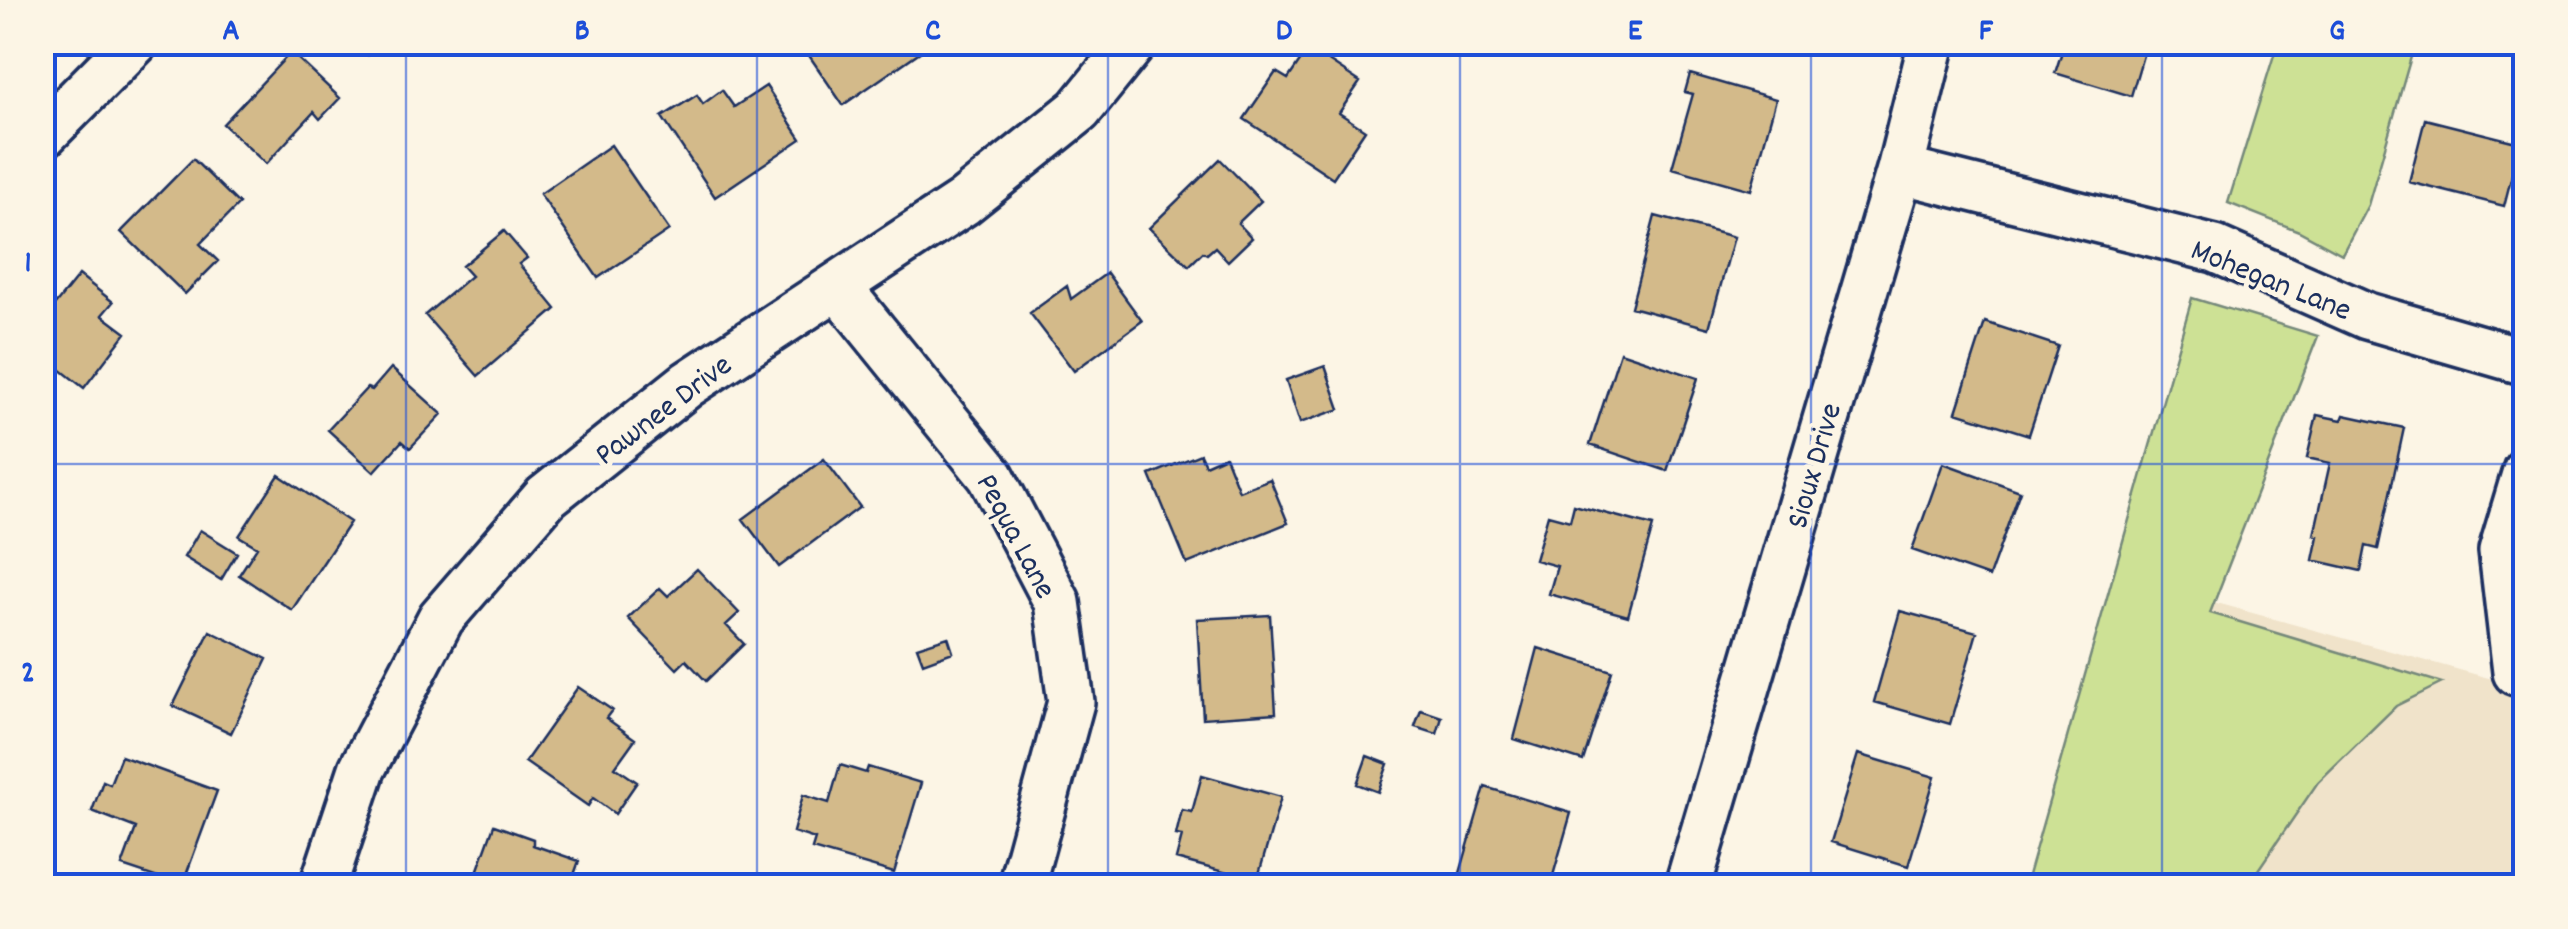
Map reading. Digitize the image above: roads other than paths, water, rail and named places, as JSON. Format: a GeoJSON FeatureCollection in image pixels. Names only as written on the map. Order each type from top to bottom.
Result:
{"type":"FeatureCollection","features":[{"type":"Feature","properties":{"kind":"street"},"geometry":{"type":"LineString","coordinates":[[42,136],[134,42]]}},
{"type":"Feature","properties":{"kind":"street","name":"Pawnee Drive"},"geometry":{"type":"LineString","coordinates":[[324,886],[362,769],[441,618],[546,497],[688,384],[964,202],[1079,110],[1134,42]]}},
{"type":"Feature","properties":{"kind":"street","name":"Sioux Drive"},"geometry":{"type":"LineString","coordinates":[[1688,886],[1900,170],[1932,42]]}},
{"type":"Feature","properties":{"kind":"street","name":"Mohegan Lane"},"geometry":{"type":"LineString","coordinates":[[1900,170],[2215,249],[2367,316],[2526,362]]}},
{"type":"Feature","properties":{"kind":"street","name":"Pequa Lane"},"geometry":{"type":"LineString","coordinates":[[837,286],[991,476],[1057,602],[1071,702],[1021,886]]}},
{"type":"Feature","properties":{"kind":"street"},"geometry":{"type":"LineString","coordinates":[[2516,672],[2502,551],[2526,471]]}}]}
